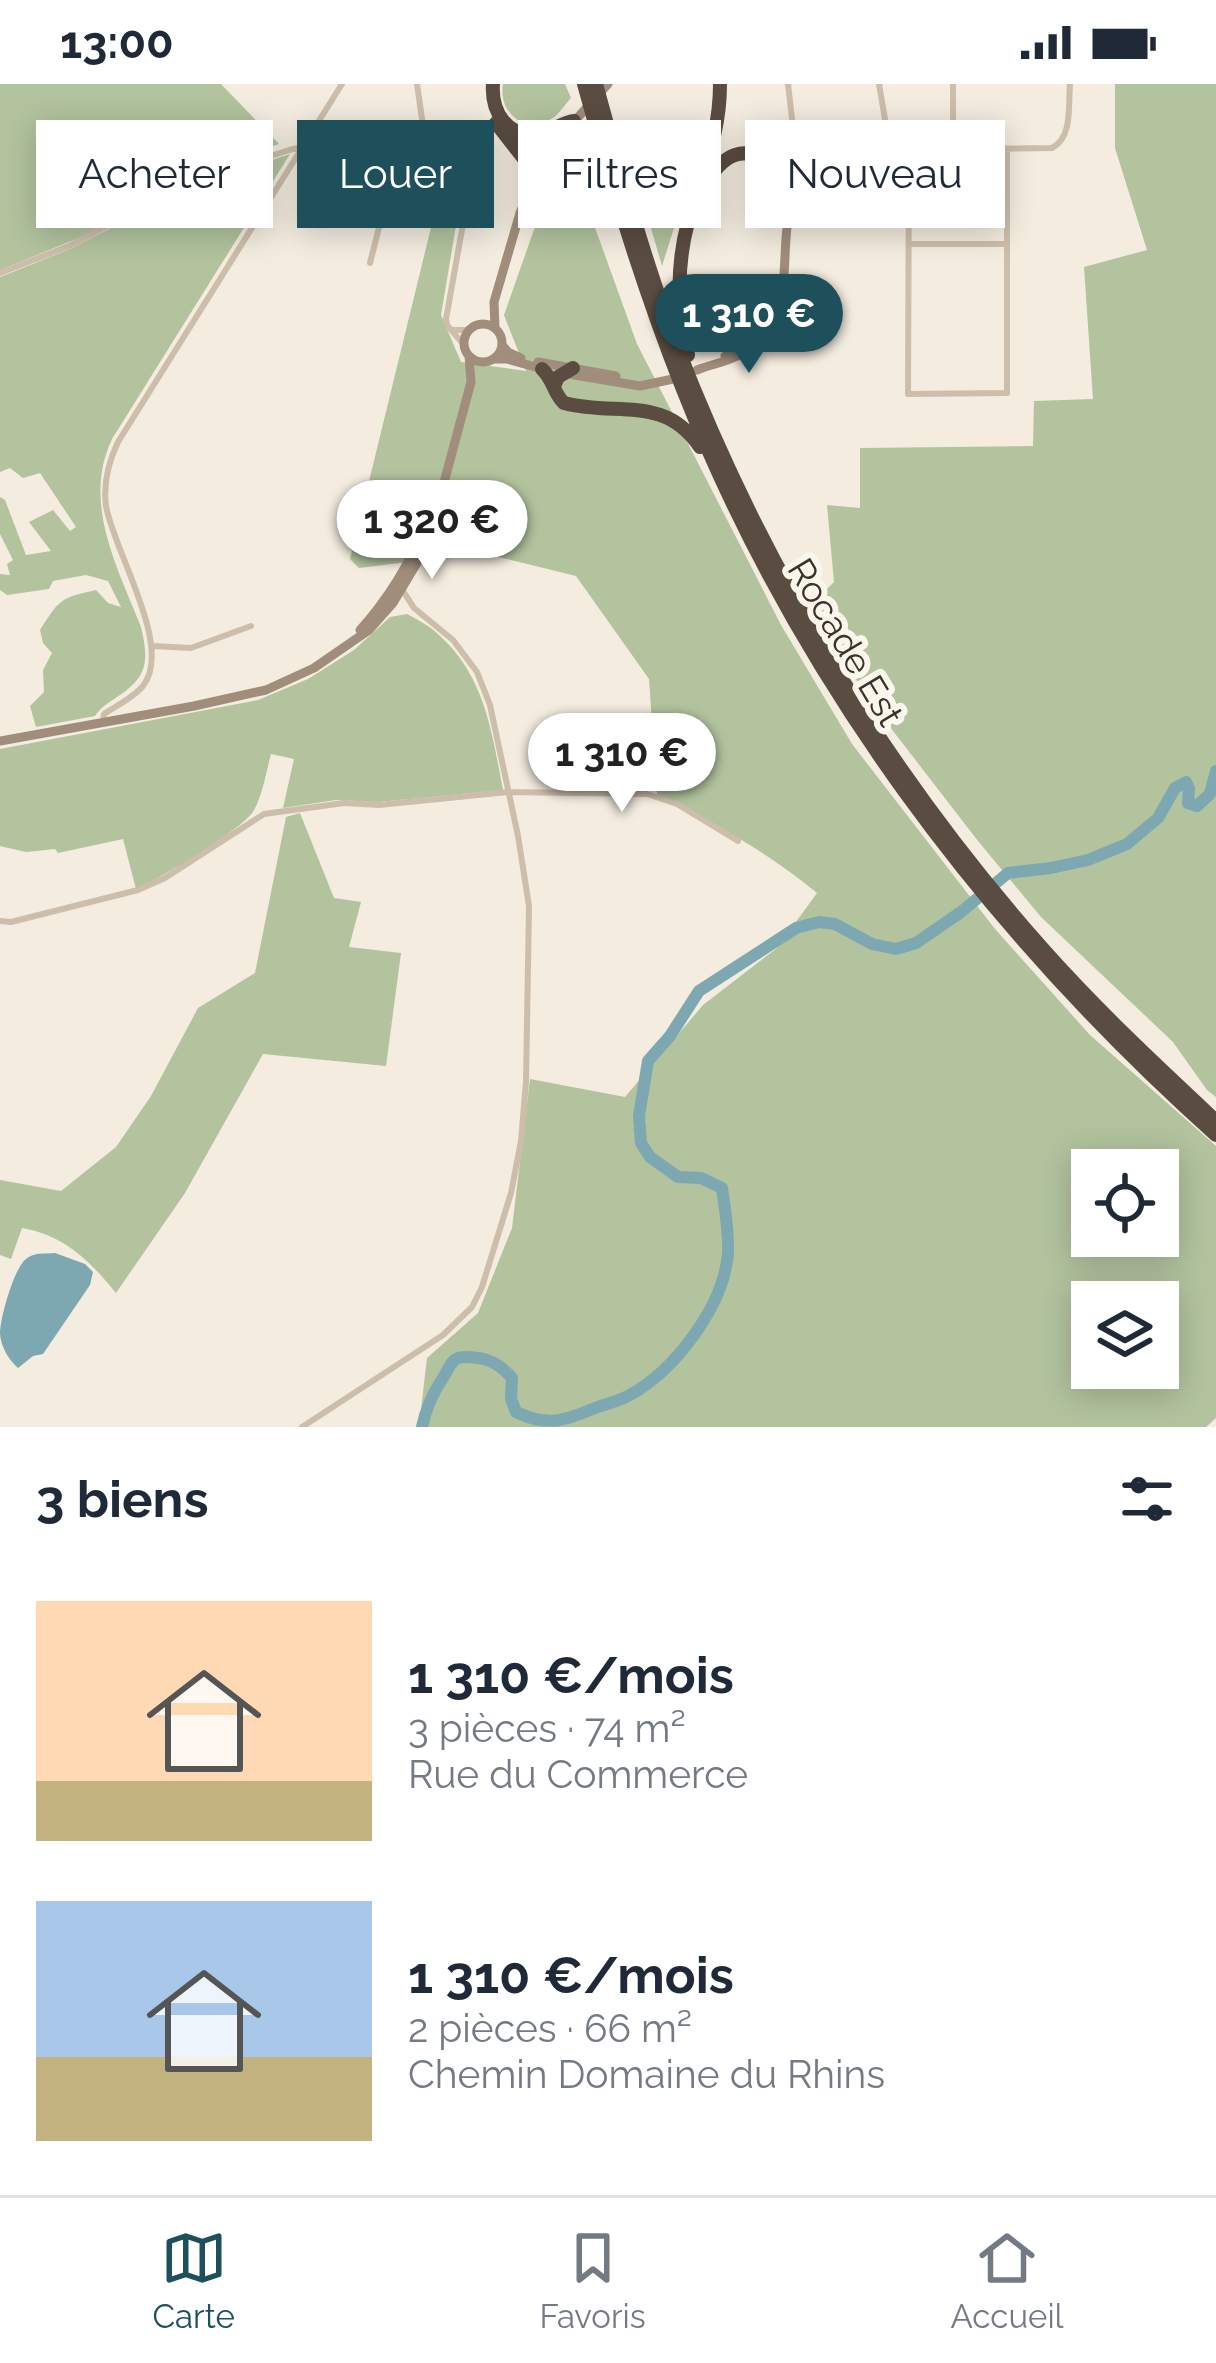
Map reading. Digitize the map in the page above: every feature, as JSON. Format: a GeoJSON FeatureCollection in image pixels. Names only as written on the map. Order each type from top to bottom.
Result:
{"type":"FeatureCollection","features":[{"type":"Feature","properties":{"kind":"highway"},"geometry":{"type":"LineString","coordinates":[[490,84],[498,115],[518,131]]}},
{"type":"Feature","properties":{"kind":"highway"},"geometry":{"type":"LineString","coordinates":[[490,84],[485,95],[490,114],[518,152]]}},
{"type":"Feature","properties":{"kind":"highway"},"geometry":{"type":"LineString","coordinates":[[713,120],[717,84]]}},
{"type":"Feature","properties":{"kind":"highway"},"geometry":{"type":"LineString","coordinates":[[716,120],[717,84]]}},
{"type":"Feature","properties":{"kind":"highway","name":"Rocade Est"},"geometry":{"type":"LineString","coordinates":[[584,87],[595,120]]}},
{"type":"Feature","properties":{"kind":"highway","name":"Rocade Est"},"geometry":{"type":"LineString","coordinates":[[628,228],[683,391],[734,504],[788,610],[856,724],[918,812],[1000,906],[1216,1121]]}},
{"type":"Feature","properties":{"kind":"highway","name":"Rocade Est"},"geometry":{"type":"LineString","coordinates":[[638,228],[660,298],[751,514],[797,605],[970,870]]}},
{"type":"Feature","properties":{"kind":"highway"},"geometry":{"type":"LineString","coordinates":[[688,228],[679,291],[694,376]]}},
{"type":"Feature","properties":{"kind":"highway"},"geometry":{"type":"LineString","coordinates":[[542,369],[563,375],[560,400],[570,405],[651,412],[680,423],[700,448],[724,496],[734,504]]}},
{"type":"Feature","properties":{"kind":"highway","name":"Rocade Est"},"geometry":{"type":"LineString","coordinates":[[1000,906],[1039,961],[1109,1035],[1216,1135]]}},
{"type":"Feature","properties":{"kind":"main road"},"geometry":{"type":"LineString","coordinates":[[575,120],[608,84]]}},
{"type":"Feature","properties":{"kind":"main road"},"geometry":{"type":"LineString","coordinates":[[518,220],[494,302],[495,328],[502,345],[516,357],[563,375],[656,383],[673,379]]}},
{"type":"Feature","properties":{"kind":"main road"},"geometry":{"type":"LineString","coordinates":[[694,376],[711,364],[735,358],[773,323],[781,304],[787,228]]}},
{"type":"Feature","properties":{"kind":"main road"},"geometry":{"type":"LineString","coordinates":[[0,741],[241,697],[289,682],[368,630],[417,563],[427,538],[471,382],[467,351],[474,327],[494,302]]}},
{"type":"Feature","properties":{"kind":"main road"},"geometry":{"type":"LineString","coordinates":[[474,327],[495,328]]}},
{"type":"Feature","properties":{"kind":"main road"},"geometry":{"type":"LineString","coordinates":[[471,382],[502,345]]}},
{"type":"Feature","properties":{"kind":"main road"},"geometry":{"type":"LineString","coordinates":[[467,351],[489,361],[506,359],[542,369]]}},
{"type":"Feature","properties":{"kind":"street"},"geometry":{"type":"LineString","coordinates":[[319,120],[342,84]]}},
{"type":"Feature","properties":{"kind":"street"},"geometry":{"type":"LineString","coordinates":[[417,84],[423,120]]}},
{"type":"Feature","properties":{"kind":"street"},"geometry":{"type":"LineString","coordinates":[[788,84],[793,120]]}},
{"type":"Feature","properties":{"kind":"street"},"geometry":{"type":"LineString","coordinates":[[879,84],[885,120]]}},
{"type":"Feature","properties":{"kind":"street"},"geometry":{"type":"LineString","coordinates":[[952,120],[953,84]]}},
{"type":"Feature","properties":{"kind":"street"},"geometry":{"type":"LineString","coordinates":[[908,228],[908,394],[1007,393],[1007,149],[1059,145],[1065,138],[1070,84]]}},
{"type":"Feature","properties":{"kind":"street"},"geometry":{"type":"LineString","coordinates":[[0,272],[69,246],[187,184],[297,149]]}},
{"type":"Feature","properties":{"kind":"street"},"geometry":{"type":"LineString","coordinates":[[103,722],[104,714],[147,680],[152,662],[152,646],[106,508],[110,460],[297,155]]}},
{"type":"Feature","properties":{"kind":"street"},"geometry":{"type":"LineString","coordinates":[[370,263],[379,228]]}},
{"type":"Feature","properties":{"kind":"street"},"geometry":{"type":"LineString","coordinates":[[463,228],[446,322],[467,351]]}},
{"type":"Feature","properties":{"kind":"street"},"geometry":{"type":"LineString","coordinates":[[908,244],[1007,244]]}},
{"type":"Feature","properties":{"kind":"street"},"geometry":{"type":"LineString","coordinates":[[452,330],[474,327]]}},
{"type":"Feature","properties":{"kind":"street"},"geometry":{"type":"LineString","coordinates":[[302,1427],[387,1373],[462,1320],[472,1307],[512,1192],[520,1141],[526,1082],[529,906],[490,705],[477,672],[453,640],[395,594]]}},
{"type":"Feature","properties":{"kind":"street"},"geometry":{"type":"LineString","coordinates":[[395,594],[414,608]]}},
{"type":"Feature","properties":{"kind":"street"},"geometry":{"type":"LineString","coordinates":[[152,646],[197,646],[251,626]]}},
{"type":"Feature","properties":{"kind":"street"},"geometry":{"type":"LineString","coordinates":[[0,921],[138,890],[166,878],[264,814],[344,803],[379,805],[508,792],[647,794],[677,804],[738,841]]}},
{"type":"Feature","properties":{"kind":"green space"},"geometry":{"type":"Polygon","coordinates":[[[0,84],[221,84],[256,120],[36,120],[36,228],[100,228],[0,270],[0,84]]]}},
{"type":"Feature","properties":{"kind":"green space"},"geometry":{"type":"Polygon","coordinates":[[[503,84],[565,84],[571,98],[548,120],[519,120],[509,112],[503,84]]]}},
{"type":"Feature","properties":{"kind":"green space"},"geometry":{"type":"Polygon","coordinates":[[[1115,84],[1216,84],[1216,1097],[1173,1042],[1041,917],[978,841],[863,692],[813,599],[834,582],[827,505],[860,508],[860,448],[1033,446],[1034,401],[1093,399],[1084,267],[1147,250],[1115,148],[1115,84]]]}},
{"type":"Feature","properties":{"kind":"green space"},"geometry":{"type":"Polygon","coordinates":[[[290,154],[273,181],[273,160],[290,154]]]}},
{"type":"Feature","properties":{"kind":"green space"},"geometry":{"type":"Polygon","coordinates":[[[111,228],[244,228],[112,439],[104,463],[100,487],[106,534],[141,627],[144,667],[127,690],[95,716],[36,727],[30,706],[44,692],[43,670],[52,653],[40,630],[52,612],[68,598],[96,590],[108,603],[121,607],[108,581],[86,575],[53,581],[49,589],[7,595],[0,590],[0,574],[10,575],[7,564],[13,560],[0,534],[0,497],[26,555],[51,551],[29,522],[53,510],[70,531],[76,527],[40,473],[23,478],[10,468],[0,472],[0,277],[111,228]]]}},
{"type":"Feature","properties":{"kind":"green space"},"geometry":{"type":"Polygon","coordinates":[[[431,228],[456,228],[441,315],[461,362],[526,371],[504,315],[535,228],[595,228],[637,344],[781,625],[852,744],[995,929],[1090,1035],[1216,1146],[1216,1418],[1206,1427],[419,1427],[427,1358],[478,1313],[512,1228],[530,1079],[625,1097],[703,1005],[777,948],[817,893],[740,839],[657,794],[649,679],[576,576],[482,553],[359,568],[350,559],[431,228]]]}},
{"type":"Feature","properties":{"kind":"green space"},"geometry":{"type":"Polygon","coordinates":[[[651,228],[674,228],[662,266],[651,228]]]}},
{"type":"Feature","properties":{"kind":"green space"},"geometry":{"type":"Polygon","coordinates":[[[407,614],[435,632],[467,668],[484,706],[503,790],[378,802],[336,800],[283,808],[294,759],[271,754],[260,797],[247,818],[200,853],[136,889],[123,839],[58,853],[55,849],[26,852],[0,846],[0,749],[258,700],[308,679],[354,650],[390,617],[407,614]]]}},
{"type":"Feature","properties":{"kind":"green space"},"geometry":{"type":"Polygon","coordinates":[[[300,813],[334,898],[361,902],[349,947],[401,953],[386,1066],[263,1054],[185,1193],[116,1293],[75,1251],[37,1231],[22,1228],[11,1259],[0,1255],[0,1180],[61,1191],[116,1147],[151,1096],[198,1008],[255,973],[286,817],[300,813]]]}},
{"type":"Feature","properties":{"kind":"water"},"geometry":{"type":"Polygon","coordinates":[[[55,1253],[85,1264],[93,1272],[90,1285],[43,1354],[18,1368],[0,1334],[8,1294],[26,1259],[55,1253]]]}},
{"type":"Feature","properties":{"kind":"waterway"},"geometry":{"type":"LineString","coordinates":[[422,1427],[434,1392],[457,1359],[483,1359],[505,1371],[512,1378],[516,1412],[537,1420],[565,1419],[647,1384],[680,1353],[707,1315],[728,1253],[722,1188],[701,1178],[678,1177],[650,1157],[641,1143],[639,1116],[648,1061],[699,991],[796,928],[819,922],[835,924],[872,944],[896,949],[916,943],[1008,873],[1088,860],[1127,844],[1158,818],[1175,788],[1186,782],[1188,803],[1197,806],[1210,794],[1216,771]]}}]}
